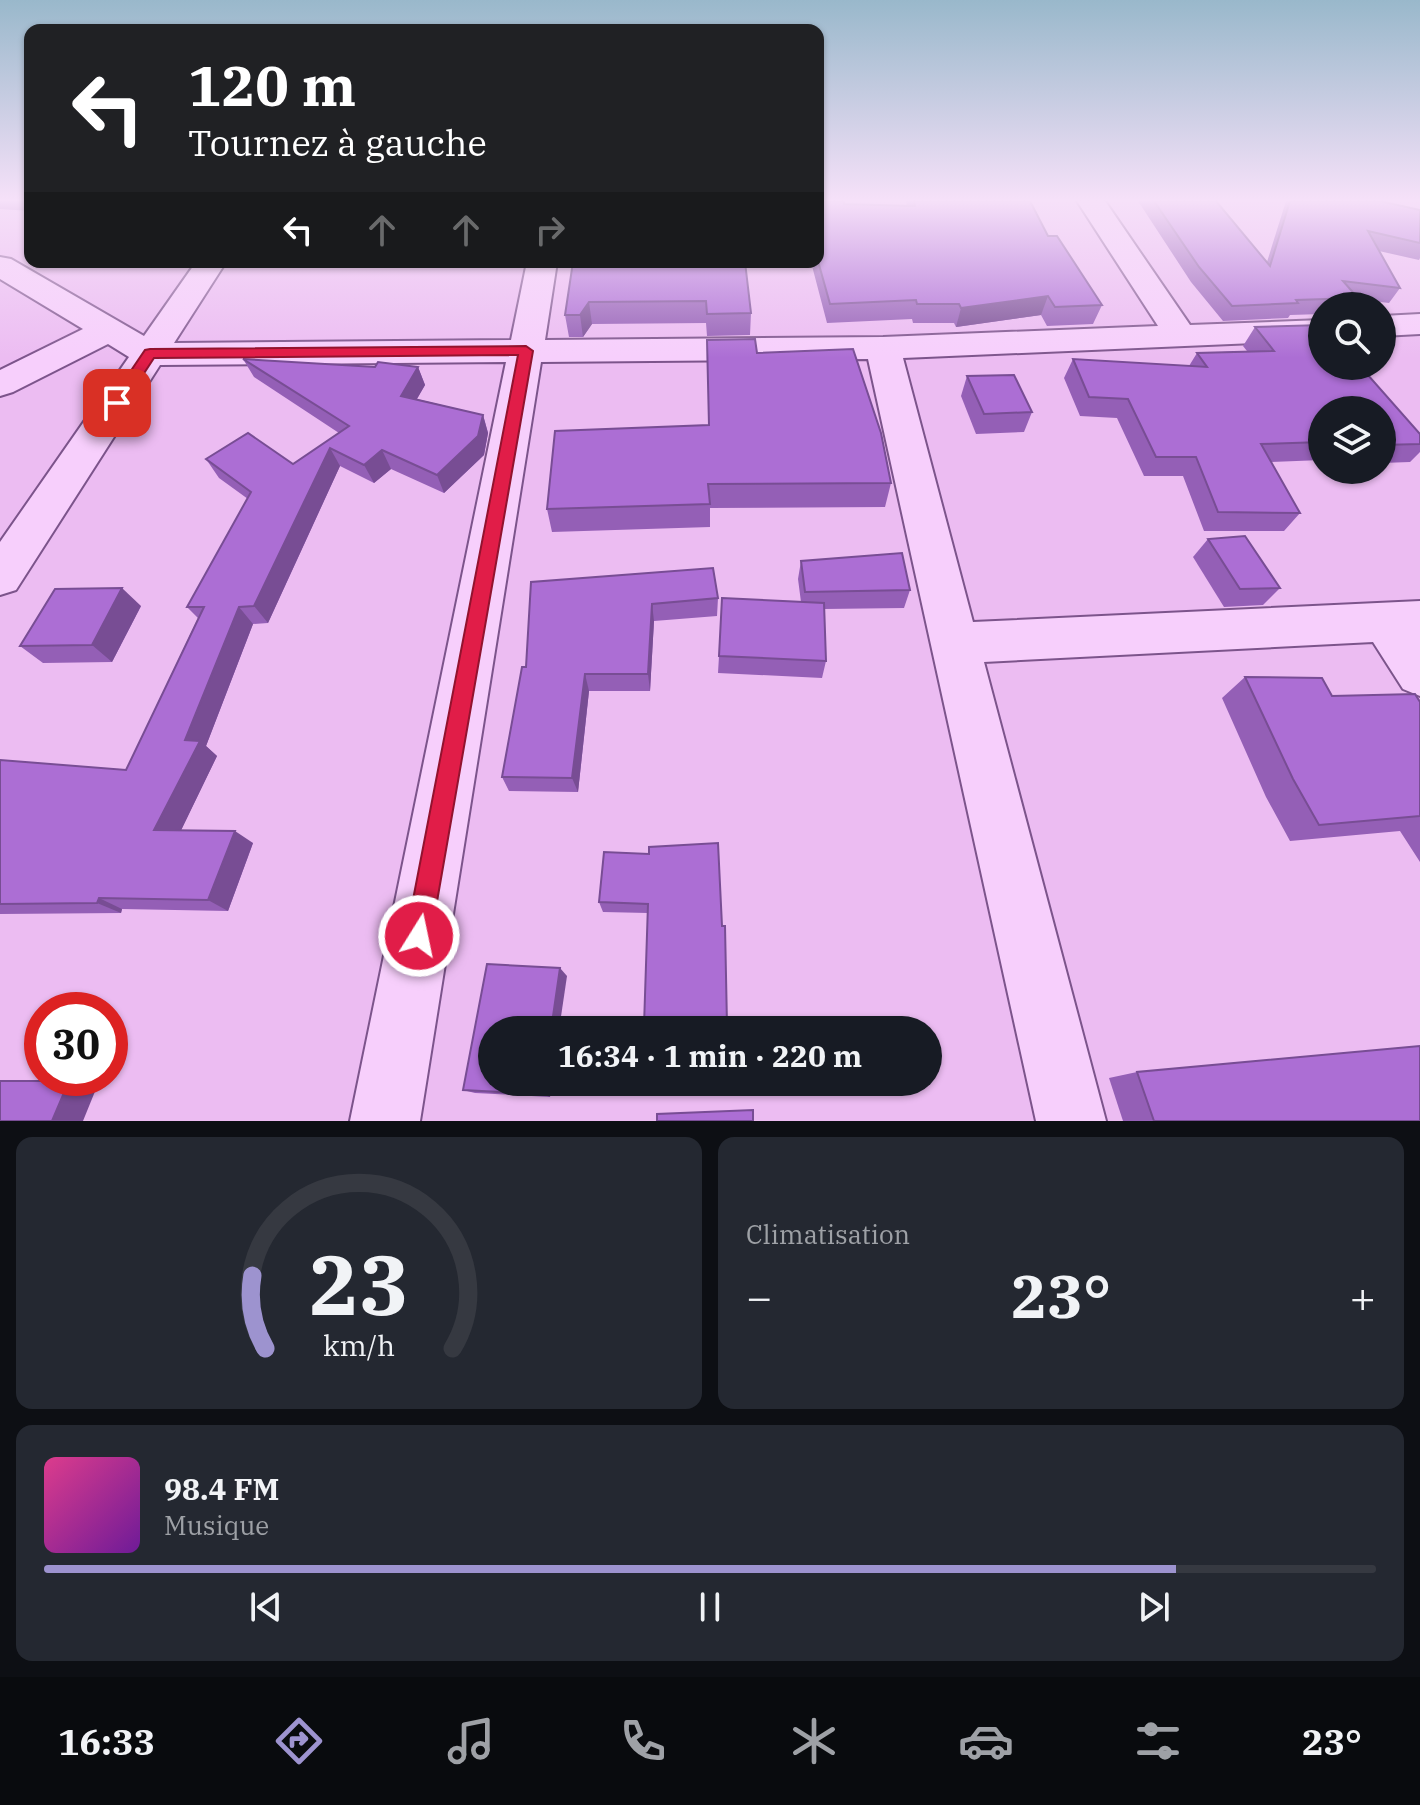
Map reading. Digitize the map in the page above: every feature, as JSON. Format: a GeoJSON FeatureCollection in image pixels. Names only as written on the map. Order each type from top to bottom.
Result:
{"type":"FeatureCollection","features":[{"type":"Feature","properties":{"kind":"street"},"geometry":{"type":"LineString","coordinates":[[1126,253],[1182,338]]}},
{"type":"Feature","properties":{"kind":"street"},"geometry":{"type":"LineString","coordinates":[[0,266],[150,354],[883,348],[1308,331]]}},
{"type":"Feature","properties":{"kind":"street"},"geometry":{"type":"LineString","coordinates":[[0,577],[207,268]]}},
{"type":"Feature","properties":{"kind":"street"},"geometry":{"type":"LineString","coordinates":[[385,1121],[541,268]]}},
{"type":"Feature","properties":{"kind":"street"},"geometry":{"type":"LineString","coordinates":[[1396,325],[1420,324]]}},
{"type":"Feature","properties":{"kind":"street"},"geometry":{"type":"LineString","coordinates":[[0,384],[108,330]]}},
{"type":"Feature","properties":{"kind":"street"},"geometry":{"type":"LineString","coordinates":[[883,348],[1071,1121]]}},
{"type":"Feature","properties":{"kind":"street"},"geometry":{"type":"LineString","coordinates":[[957,643],[1403,621],[1420,674]]}},
{"type":"Feature","properties":{"kind":"building"},"geometry":{"type":"Polygon","coordinates":[[[824,253],[1068,253],[1102,305],[1055,307],[1048,296],[961,308],[959,304],[917,304],[916,300],[830,304],[820,268],[824,268],[824,253]]]}},
{"type":"Feature","properties":{"kind":"building"},"geometry":{"type":"Polygon","coordinates":[[[1190,253],[1259,253],[1270,266],[1274,253],[1381,253],[1400,288],[1343,281],[1353,292],[1308,292],[1308,300],[1296,300],[1298,303],[1232,306],[1190,253]]]}},
{"type":"Feature","properties":{"kind":"building"},"geometry":{"type":"Polygon","coordinates":[[[572,268],[746,268],[751,313],[707,314],[706,301],[589,302],[580,315],[565,315],[572,268]]]}},
{"type":"Feature","properties":{"kind":"building"},"geometry":{"type":"Polygon","coordinates":[[[1308,325],[1308,380],[1372,380],[1386,396],[1308,396],[1308,442],[1261,444],[1300,513],[1218,512],[1196,457],[1156,457],[1128,399],[1089,397],[1073,359],[1207,367],[1197,353],[1274,351],[1255,327],[1308,325]]]}},
{"type":"Feature","properties":{"kind":"building"},"geometry":{"type":"Polygon","coordinates":[[[755,339],[757,353],[853,349],[881,433],[891,483],[708,484],[710,504],[547,509],[555,431],[709,425],[707,340],[755,339]]]}},
{"type":"Feature","properties":{"kind":"building"},"geometry":{"type":"Polygon","coordinates":[[[243,359],[375,367],[378,362],[418,367],[401,396],[483,415],[478,436],[437,475],[382,450],[364,465],[330,448],[254,606],[239,607],[185,740],[200,741],[154,830],[235,831],[208,900],[99,898],[97,903],[0,904],[0,760],[126,770],[204,607],[187,607],[251,492],[206,459],[248,433],[293,464],[349,426],[243,359]]]}},
{"type":"Feature","properties":{"kind":"building"},"geometry":{"type":"Polygon","coordinates":[[[1014,375],[1032,412],[984,414],[967,376],[1014,375]]]}},
{"type":"Feature","properties":{"kind":"building"},"geometry":{"type":"Polygon","coordinates":[[[1396,407],[1420,434],[1420,444],[1396,445],[1396,407]]]}},
{"type":"Feature","properties":{"kind":"building"},"geometry":{"type":"Polygon","coordinates":[[[1245,536],[1280,588],[1240,589],[1208,539],[1245,536]]]}},
{"type":"Feature","properties":{"kind":"building"},"geometry":{"type":"Polygon","coordinates":[[[902,553],[910,590],[805,592],[801,561],[902,553]]]}},
{"type":"Feature","properties":{"kind":"building"},"geometry":{"type":"Polygon","coordinates":[[[713,568],[718,598],[652,604],[648,674],[585,674],[572,778],[502,777],[522,667],[526,667],[531,582],[713,568]]]}},
{"type":"Feature","properties":{"kind":"building"},"geometry":{"type":"Polygon","coordinates":[[[122,588],[92,645],[20,646],[55,589],[122,588]]]}},
{"type":"Feature","properties":{"kind":"building"},"geometry":{"type":"Polygon","coordinates":[[[722,598],[824,603],[826,661],[719,656],[722,598]]]}},
{"type":"Feature","properties":{"kind":"building"},"geometry":{"type":"Polygon","coordinates":[[[1245,677],[1322,678],[1332,696],[1415,694],[1420,702],[1420,816],[1319,825],[1293,779],[1245,677]]]}},
{"type":"Feature","properties":{"kind":"building"},"geometry":{"type":"Polygon","coordinates":[[[718,843],[722,926],[725,926],[727,1016],[644,1016],[648,904],[599,902],[604,852],[649,854],[649,847],[718,843]]]}},
{"type":"Feature","properties":{"kind":"building"},"geometry":{"type":"Polygon","coordinates":[[[487,964],[560,968],[553,1016],[478,1016],[478,1091],[463,1090],[487,964]]]}},
{"type":"Feature","properties":{"kind":"building"},"geometry":{"type":"Polygon","coordinates":[[[1420,1046],[1420,1121],[1154,1121],[1137,1072],[1420,1046]]]}},
{"type":"Feature","properties":{"kind":"building"},"geometry":{"type":"Polygon","coordinates":[[[0,1081],[24,1081],[24,1096],[63,1096],[52,1121],[0,1121],[0,1081]]]}},
{"type":"Feature","properties":{"kind":"building"},"geometry":{"type":"Polygon","coordinates":[[[753,1110],[753,1121],[657,1121],[657,1114],[753,1110]]]}},
{"type":"Feature","properties":{"kind":"route"},"geometry":{"type":"LineString","coordinates":[[117,403],[150,354],[526,351],[419,936]]}}]}
